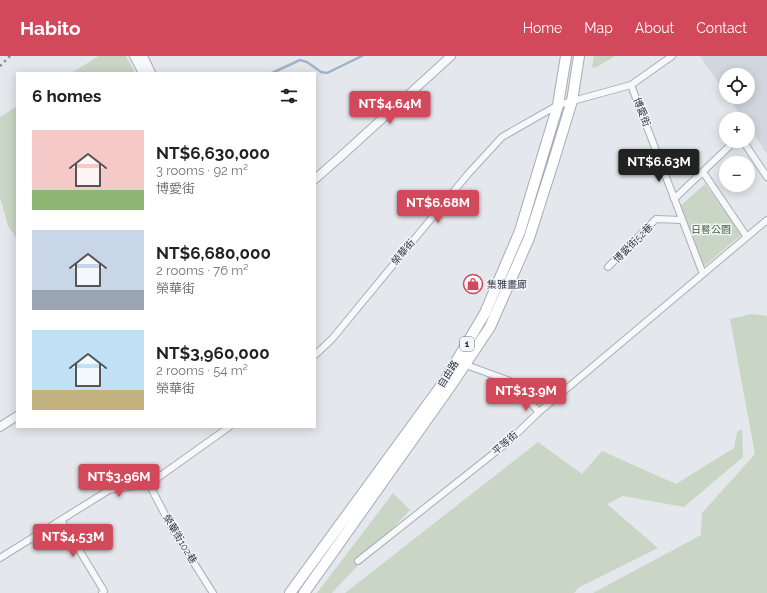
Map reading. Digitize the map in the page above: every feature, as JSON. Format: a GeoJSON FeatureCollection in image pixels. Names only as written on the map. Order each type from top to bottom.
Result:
{"type":"FeatureCollection","features":[{"type":"Feature","properties":{"kind":"main road","name":"自由路"},"geometry":{"type":"LineString","coordinates":[[290,593],[444,382],[485,313],[520,231],[558,105],[566,56]]}},
{"type":"Feature","properties":{"kind":"main road","name":"自由路"},"geometry":{"type":"LineString","coordinates":[[304,593],[466,365],[490,327],[529,238],[547,184],[572,101],[579,56]]}},
{"type":"Feature","properties":{"kind":"main road"},"geometry":{"type":"LineString","coordinates":[[513,247],[523,253]]}},
{"type":"Feature","properties":{"kind":"street"},"geometry":{"type":"LineString","coordinates":[[134,56],[142,72]]}},
{"type":"Feature","properties":{"kind":"street"},"geometry":{"type":"LineString","coordinates":[[143,56],[151,72]]}},
{"type":"Feature","properties":{"kind":"street"},"geometry":{"type":"LineString","coordinates":[[316,178],[451,56]]}},
{"type":"Feature","properties":{"kind":"street"},"geometry":{"type":"LineString","coordinates":[[631,86],[672,56]]}},
{"type":"Feature","properties":{"kind":"street","name":"榮華街"},"geometry":{"type":"LineString","coordinates":[[316,354],[332,339],[468,174],[502,137],[558,105],[631,86]]}},
{"type":"Feature","properties":{"kind":"street","name":"博愛街"},"geometry":{"type":"LineString","coordinates":[[631,86],[703,274]]}},
{"type":"Feature","properties":{"kind":"street"},"geometry":{"type":"LineString","coordinates":[[674,199],[728,148]]}},
{"type":"Feature","properties":{"kind":"street"},"geometry":{"type":"LineString","coordinates":[[748,148],[767,177]]}},
{"type":"Feature","properties":{"kind":"street"},"geometry":{"type":"LineString","coordinates":[[703,172],[747,237]]}},
{"type":"Feature","properties":{"kind":"street","name":"博愛街52巷"},"geometry":{"type":"LineString","coordinates":[[608,268],[656,219],[682,220]]}},
{"type":"Feature","properties":{"kind":"street","name":"平等街"},"geometry":{"type":"LineString","coordinates":[[358,561],[508,442],[539,412],[767,220]]}},
{"type":"Feature","properties":{"kind":"street"},"geometry":{"type":"LineString","coordinates":[[466,365],[510,382],[539,412]]}},
{"type":"Feature","properties":{"kind":"street"},"geometry":{"type":"LineString","coordinates":[[0,427],[16,417]]}},
{"type":"Feature","properties":{"kind":"street"},"geometry":{"type":"LineString","coordinates":[[0,558],[109,490],[149,484],[228,428]]}},
{"type":"Feature","properties":{"kind":"street","name":"榮華街102巷"},"geometry":{"type":"LineString","coordinates":[[149,484],[173,530],[213,593]]}},
{"type":"Feature","properties":{"kind":"street"},"geometry":{"type":"LineString","coordinates":[[61,520],[104,591],[102,593]]}},
{"type":"Feature","properties":{"kind":"shaded area"},"geometry":{"type":"Polygon","coordinates":[[[700,56],[767,56],[767,154],[755,136],[755,112],[738,112],[733,104],[755,104],[755,68],[719,68],[719,84],[700,56]]]}},
{"type":"Feature","properties":{"kind":"green space"},"geometry":{"type":"Polygon","coordinates":[[[99,56],[126,56],[134,72],[73,72],[99,56]]]}},
{"type":"Feature","properties":{"kind":"green space"},"geometry":{"type":"Polygon","coordinates":[[[594,56],[615,56],[595,68],[592,67],[594,56]]]}},
{"type":"Feature","properties":{"kind":"green space"},"geometry":{"type":"Polygon","coordinates":[[[16,107],[16,238],[8,226],[0,197],[0,117],[16,107]]]}},
{"type":"Feature","properties":{"kind":"green space","name":"日晷公園"},"geometry":{"type":"Polygon","coordinates":[[[705,184],[742,234],[702,268],[678,208],[705,184]]]}},
{"type":"Feature","properties":{"kind":"green space"},"geometry":{"type":"Polygon","coordinates":[[[752,314],[767,316],[767,593],[593,593],[701,535],[702,513],[755,454],[730,319],[752,314]]]}},
{"type":"Feature","properties":{"kind":"green space"},"geometry":{"type":"Polygon","coordinates":[[[742,429],[743,457],[684,507],[623,496],[607,504],[658,548],[578,588],[574,593],[345,593],[538,442],[582,474],[602,451],[676,484],[734,448],[737,432],[742,429]]]}},
{"type":"Feature","properties":{"kind":"green space"},"geometry":{"type":"Polygon","coordinates":[[[393,493],[410,510],[332,593],[317,593],[393,493]]]}},
{"type":"Feature","properties":{"kind":"waterway"},"geometry":{"type":"LineString","coordinates":[[274,72],[300,60],[307,62],[321,72],[327,73],[362,56]]}},
{"type":"Feature","properties":{"kind":"railway"},"geometry":{"type":"LineString","coordinates":[[0,66],[10,56]]}},
{"type":"Feature","properties":{"kind":"place","name":"集雅畫廊"},"geometry":{"type":"Point","coordinates":[473,284]}}]}
